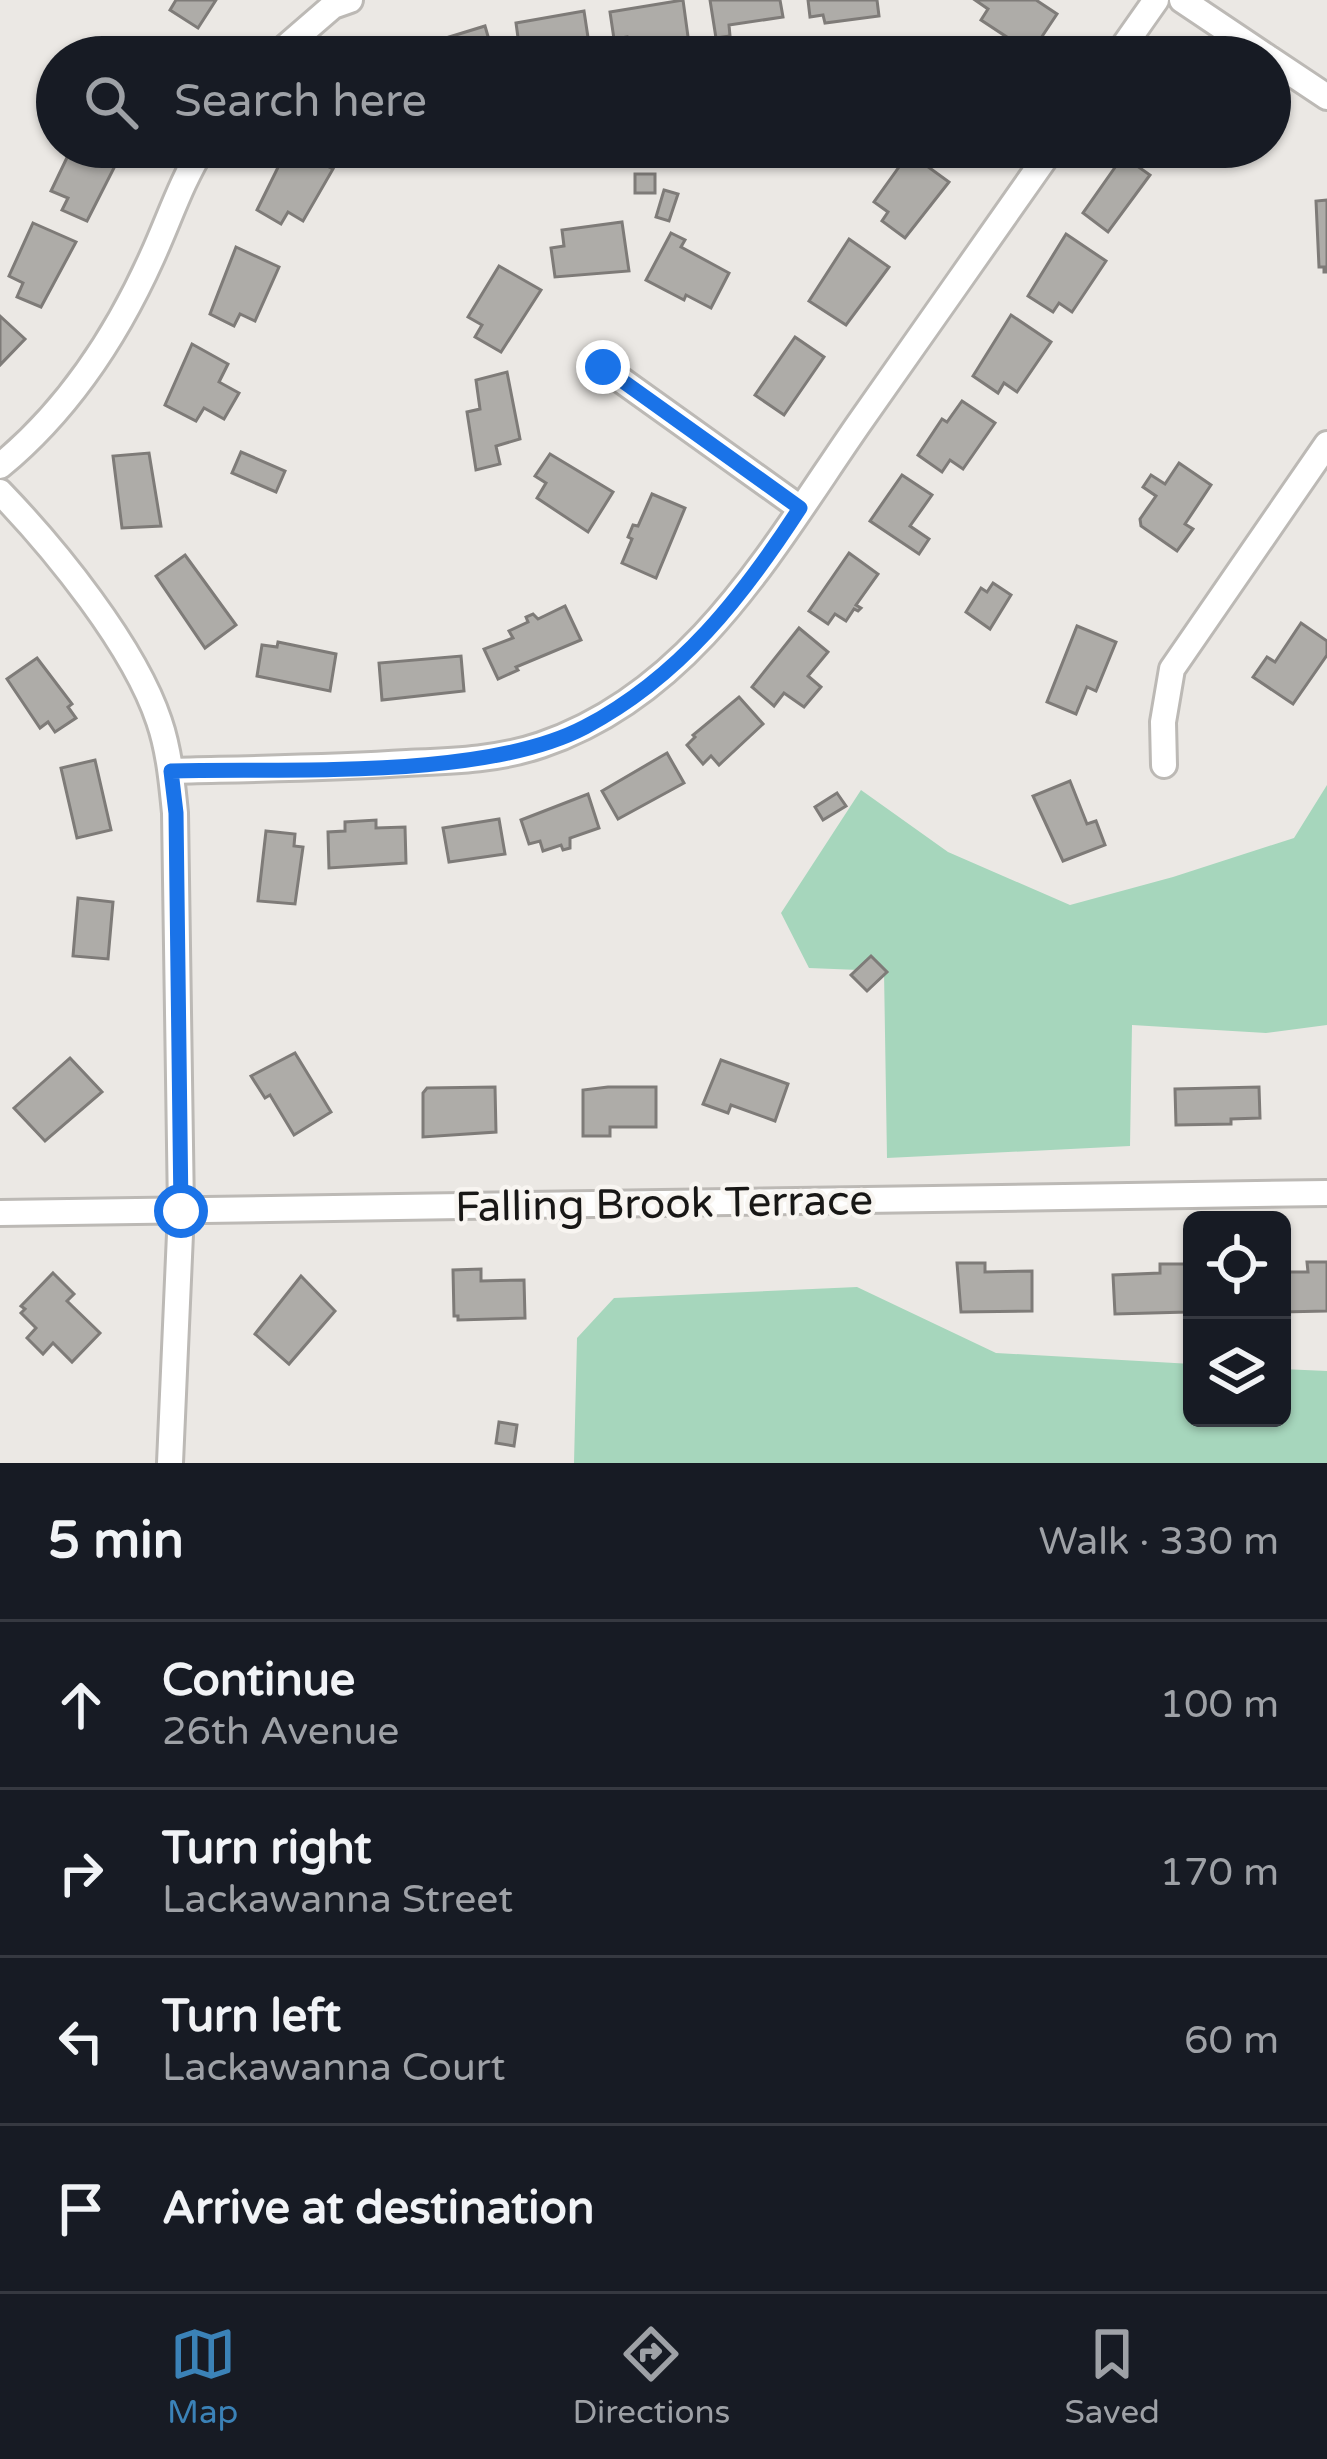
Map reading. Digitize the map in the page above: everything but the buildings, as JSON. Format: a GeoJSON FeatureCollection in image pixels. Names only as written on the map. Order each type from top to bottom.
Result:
{"type":"FeatureCollection","features":[{"type":"Feature","properties":{"kind":"street"},"geometry":{"type":"LineString","coordinates":[[1131,36],[1156,0]]}},
{"type":"Feature","properties":{"kind":"street"},"geometry":{"type":"LineString","coordinates":[[1182,0],[1235,36]]}},
{"type":"Feature","properties":{"kind":"street"},"geometry":{"type":"LineString","coordinates":[[298,36],[338,2]]}},
{"type":"Feature","properties":{"kind":"street"},"geometry":{"type":"LineString","coordinates":[[1291,73],[1327,97]]}},
{"type":"Feature","properties":{"kind":"street"},"geometry":{"type":"LineString","coordinates":[[0,466],[33,439],[96,360],[193,168]]}},
{"type":"Feature","properties":{"kind":"street"},"geometry":{"type":"LineString","coordinates":[[171,771],[487,759],[583,728],[634,698],[717,623],[1038,168]]}},
{"type":"Feature","properties":{"kind":"street"},"geometry":{"type":"LineString","coordinates":[[603,367],[800,508]]}},
{"type":"Feature","properties":{"kind":"street"},"geometry":{"type":"LineString","coordinates":[[1164,765],[1162,722],[1172,669],[1327,444]]}},
{"type":"Feature","properties":{"kind":"street"},"geometry":{"type":"LineString","coordinates":[[0,492],[42,536],[126,655],[159,719],[171,771],[176,813],[181,1211],[170,1463]]}},
{"type":"Feature","properties":{"kind":"street","name":"Falling Brook Terrace"},"geometry":{"type":"LineString","coordinates":[[0,1214],[1327,1193]]}},
{"type":"Feature","properties":{"kind":"green space"},"geometry":{"type":"Polygon","coordinates":[[[1327,785],[1327,1025],[1266,1033],[1132,1025],[1130,1146],[887,1158],[884,971],[809,968],[781,913],[861,790],[948,852],[1070,905],[1294,838],[1327,785]]]}},
{"type":"Feature","properties":{"kind":"green space"},"geometry":{"type":"Polygon","coordinates":[[[857,1287],[996,1353],[1183,1363],[1183,1427],[1291,1427],[1291,1369],[1327,1371],[1327,1463],[574,1463],[577,1338],[614,1298],[857,1287]]]}},
{"type":"Feature","properties":{"kind":"route"},"geometry":{"type":"LineString","coordinates":[[181,1211],[176,813],[171,771],[487,759],[583,728],[634,698],[681,660],[717,623],[800,508],[603,367]]}}]}
